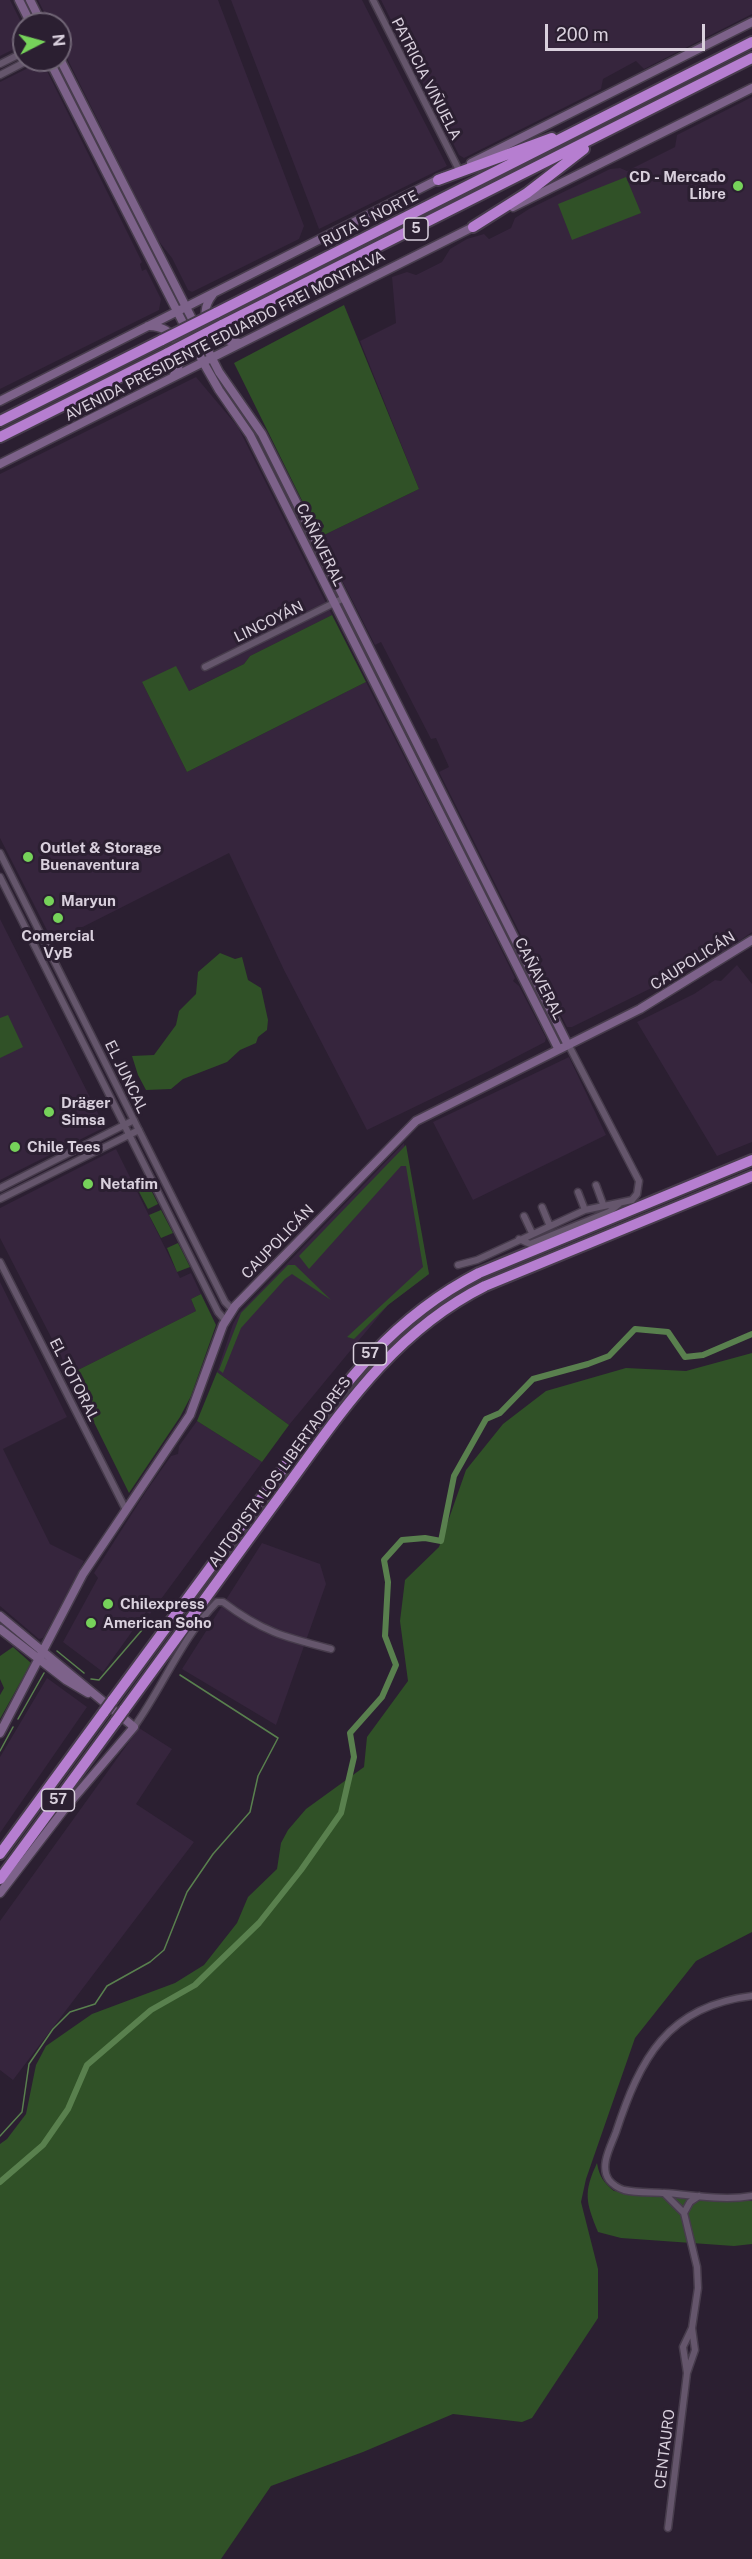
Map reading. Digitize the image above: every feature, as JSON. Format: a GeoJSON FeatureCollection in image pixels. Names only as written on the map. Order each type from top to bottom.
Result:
{"type":"FeatureCollection","features":[{"type":"Feature","properties":{"kind":"highway","name":"RUTA 5 NORTE"},"geometry":{"type":"LineString","coordinates":[[0,421],[752,42]]}},
{"type":"Feature","properties":{"kind":"highway","name":"RUTA 5 NORTE"},"geometry":{"type":"LineString","coordinates":[[0,437],[752,58]]}},
{"type":"Feature","properties":{"kind":"highway"},"geometry":{"type":"LineString","coordinates":[[438,180],[589,126]]}},
{"type":"Feature","properties":{"kind":"highway"},"geometry":{"type":"LineString","coordinates":[[473,227],[527,193],[609,132]]}},
{"type":"Feature","properties":{"kind":"highway","name":"AUTOPISTA LOS LIBERTADORES"},"geometry":{"type":"LineString","coordinates":[[0,1854],[346,1383],[372,1352],[405,1321],[437,1297],[492,1267],[752,1160]]}},
{"type":"Feature","properties":{"kind":"highway","name":"AUTOPISTA LOS LIBERTADORES"},"geometry":{"type":"LineString","coordinates":[[0,1879],[362,1386],[414,1332],[444,1309],[485,1286],[752,1176]]}},
{"type":"Feature","properties":{"kind":"street","name":"PATRICIA VIÑUELA"},"geometry":{"type":"LineString","coordinates":[[373,0],[459,170]]}},
{"type":"Feature","properties":{"kind":"street"},"geometry":{"type":"LineString","coordinates":[[0,401],[752,22]]}},
{"type":"Feature","properties":{"kind":"street","name":"CAÑAVERAL"},"geometry":{"type":"LineString","coordinates":[[55,72],[208,360],[222,395],[250,435],[558,1048]]}},
{"type":"Feature","properties":{"kind":"street","name":"CAÑAVERAL"},"geometry":{"type":"LineString","coordinates":[[66,72],[181,308]]}},
{"type":"Feature","properties":{"kind":"street","name":"AVENIDA PRESIDENTE EDUARDO FREI MONTALVA"},"geometry":{"type":"LineString","coordinates":[[0,464],[752,88]]}},
{"type":"Feature","properties":{"kind":"street"},"geometry":{"type":"LineString","coordinates":[[218,290],[206,308],[208,325],[222,340],[242,343]]}},
{"type":"Feature","properties":{"kind":"street"},"geometry":{"type":"LineString","coordinates":[[145,327],[162,328],[176,340],[181,358],[179,367],[172,378]]}},
{"type":"Feature","properties":{"kind":"street","name":"CAÑAVERAL"},"geometry":{"type":"LineString","coordinates":[[208,360],[262,434],[567,1043]]}},
{"type":"Feature","properties":{"kind":"street","name":"LINCOYÁN"},"geometry":{"type":"LineString","coordinates":[[205,667],[344,598]]}},
{"type":"Feature","properties":{"kind":"street","name":"EL JUNCAL"},"geometry":{"type":"LineString","coordinates":[[0,853],[225,1302],[232,1309]]}},
{"type":"Feature","properties":{"kind":"street","name":"EL JUNCAL"},"geometry":{"type":"LineString","coordinates":[[0,877],[218,1312],[225,1320]]}},
{"type":"Feature","properties":{"kind":"street","name":"CAUPOLICÁN"},"geometry":{"type":"LineString","coordinates":[[0,1733],[83,1574],[190,1415],[225,1320],[232,1309],[411,1124],[567,1043],[649,1004],[752,940]]}},
{"type":"Feature","properties":{"kind":"street"},"geometry":{"type":"LineString","coordinates":[[458,1265],[477,1260],[549,1224],[603,1204],[632,1200],[637,1194],[639,1180],[567,1043]]}},
{"type":"Feature","properties":{"kind":"street"},"geometry":{"type":"LineString","coordinates":[[0,1188],[134,1120]]}},
{"type":"Feature","properties":{"kind":"street"},"geometry":{"type":"LineString","coordinates":[[0,1199],[139,1130]]}},
{"type":"Feature","properties":{"kind":"street"},"geometry":{"type":"LineString","coordinates":[[596,1185],[603,1204]]}},
{"type":"Feature","properties":{"kind":"street"},"geometry":{"type":"LineString","coordinates":[[578,1192],[585,1210]]}},
{"type":"Feature","properties":{"kind":"street"},"geometry":{"type":"LineString","coordinates":[[519,1239],[530,1244],[609,1212],[620,1203]]}},
{"type":"Feature","properties":{"kind":"street"},"geometry":{"type":"LineString","coordinates":[[542,1207],[549,1224]]}},
{"type":"Feature","properties":{"kind":"street"},"geometry":{"type":"LineString","coordinates":[[524,1216],[532,1233]]}},
{"type":"Feature","properties":{"kind":"street","name":"EL TOTORAL"},"geometry":{"type":"LineString","coordinates":[[0,1262],[126,1510]]}},
{"type":"Feature","properties":{"kind":"street"},"geometry":{"type":"LineString","coordinates":[[0,1893],[66,1807],[134,1727],[186,1644],[219,1602],[258,1627],[280,1636],[331,1649]]}},
{"type":"Feature","properties":{"kind":"street"},"geometry":{"type":"LineString","coordinates":[[0,1616],[25,1637],[41,1655],[134,1727]]}},
{"type":"Feature","properties":{"kind":"street"},"geometry":{"type":"LineString","coordinates":[[0,1629],[20,1645],[41,1655]]}},
{"type":"Feature","properties":{"kind":"street"},"geometry":{"type":"LineString","coordinates":[[20,1645],[24,1642],[25,1637]]}},
{"type":"Feature","properties":{"kind":"street"},"geometry":{"type":"LineString","coordinates":[[752,1996],[715,2004],[686,2020],[654,2048],[634,2080],[606,2160],[606,2171],[610,2181],[622,2189],[729,2198],[752,2196]]}},
{"type":"Feature","properties":{"kind":"street"},"geometry":{"type":"LineString","coordinates":[[664,2193],[684,2213],[690,2202],[700,2196]]}},
{"type":"Feature","properties":{"kind":"street","name":"CENTAURO"},"geometry":{"type":"LineString","coordinates":[[668,2528],[687,2373],[695,2350],[692,2328],[698,2274],[684,2213]]}},
{"type":"Feature","properties":{"kind":"street","name":"CENTAURO"},"geometry":{"type":"LineString","coordinates":[[687,2373],[682,2346],[692,2328]]}},
{"type":"Feature","properties":{"kind":"shaded area"},"geometry":{"type":"Polygon","coordinates":[[[0,0],[10,0],[16,12],[12,12],[12,50],[0,56],[0,0]]]}},
{"type":"Feature","properties":{"kind":"shaded area"},"geometry":{"type":"Polygon","coordinates":[[[38,0],[218,0],[304,226],[299,239],[192,292],[188,290],[172,258],[157,239],[72,68],[72,12],[44,12],[38,0]]]}},
{"type":"Feature","properties":{"kind":"shaded area"},"geometry":{"type":"Polygon","coordinates":[[[231,0],[362,0],[447,166],[319,229],[231,0]]]}},
{"type":"Feature","properties":{"kind":"shaded area"},"geometry":{"type":"Polygon","coordinates":[[[381,0],[752,0],[752,14],[644,69],[636,61],[603,79],[601,89],[464,158],[459,155],[381,0]]]}},
{"type":"Feature","properties":{"kind":"shaded area"},"geometry":{"type":"Polygon","coordinates":[[[20,72],[47,72],[142,262],[140,264],[142,271],[146,269],[161,299],[159,310],[0,389],[0,82],[20,72]]]}},
{"type":"Feature","properties":{"kind":"shaded area"},"geometry":{"type":"Polygon","coordinates":[[[752,97],[752,932],[721,954],[572,1027],[567,1027],[439,772],[449,767],[436,738],[431,739],[381,642],[375,645],[320,537],[419,489],[360,341],[396,323],[392,277],[407,272],[416,275],[442,262],[450,249],[467,239],[484,234],[489,239],[511,228],[515,218],[529,209],[610,169],[620,168],[627,171],[675,147],[677,135],[752,97]]]}},
{"type":"Feature","properties":{"kind":"shaded area"},"geometry":{"type":"Polygon","coordinates":[[[196,377],[238,427],[332,615],[250,656],[244,664],[189,691],[142,682],[187,772],[366,682],[466,878],[515,978],[513,981],[519,986],[546,1038],[545,1042],[491,1070],[367,1130],[284,970],[229,853],[53,942],[0,838],[0,474],[196,377]]]}},
{"type":"Feature","properties":{"kind":"shaded area"},"geometry":{"type":"Polygon","coordinates":[[[0,919],[105,1127],[0,1180],[0,919]]]}},
{"type":"Feature","properties":{"kind":"shaded area"},"geometry":{"type":"Polygon","coordinates":[[[737,965],[752,984],[752,1142],[717,1156],[637,1022],[694,994],[715,980],[721,981],[737,965]]]}},
{"type":"Feature","properties":{"kind":"shaded area"},"geometry":{"type":"Polygon","coordinates":[[[569,1057],[606,1135],[473,1200],[433,1122],[569,1057]]]}},
{"type":"Feature","properties":{"kind":"shaded area"},"geometry":{"type":"Polygon","coordinates":[[[404,1143],[429,1274],[388,1305],[289,1425],[217,1372],[233,1324],[239,1313],[404,1143]]]}},
{"type":"Feature","properties":{"kind":"shaded area"},"geometry":{"type":"Polygon","coordinates":[[[116,1149],[180,1278],[191,1273],[201,1294],[191,1299],[196,1311],[70,1374],[0,1238],[0,1208],[116,1149]]]}},
{"type":"Feature","properties":{"kind":"shaded area"},"geometry":{"type":"Polygon","coordinates":[[[0,1282],[67,1417],[3,1449],[50,1544],[84,1561],[43,1638],[39,1639],[0,1606],[0,1282]]]}},
{"type":"Feature","properties":{"kind":"shaded area"},"geometry":{"type":"Polygon","coordinates":[[[197,1421],[262,1462],[150,1614],[146,1612],[103,1672],[63,1642],[98,1578],[94,1573],[171,1456],[178,1454],[179,1446],[197,1421]]]}},
{"type":"Feature","properties":{"kind":"shaded area"},"geometry":{"type":"Polygon","coordinates":[[[262,1543],[320,1564],[326,1584],[276,1725],[182,1669],[262,1543]]]}},
{"type":"Feature","properties":{"kind":"shaded area"},"geometry":{"type":"Polygon","coordinates":[[[47,1678],[87,1707],[0,1833],[0,1757],[47,1678]]]}},
{"type":"Feature","properties":{"kind":"shaded area"},"geometry":{"type":"Polygon","coordinates":[[[139,1728],[172,1749],[136,1804],[194,1842],[13,2080],[0,2070],[0,1921],[139,1728]]]}},
{"type":"Feature","properties":{"kind":"green space"},"geometry":{"type":"Polygon","coordinates":[[[626,177],[641,213],[572,240],[558,204],[626,177]]]}},
{"type":"Feature","properties":{"kind":"green space"},"geometry":{"type":"Polygon","coordinates":[[[344,305],[419,489],[320,537],[234,363],[344,305]]]}},
{"type":"Feature","properties":{"kind":"green space"},"geometry":{"type":"Polygon","coordinates":[[[332,615],[366,682],[187,772],[142,682],[176,666],[189,691],[244,664],[250,656],[332,615]]]}},
{"type":"Feature","properties":{"kind":"green space"},"geometry":{"type":"Polygon","coordinates":[[[220,953],[235,959],[242,957],[248,980],[261,988],[268,1020],[267,1030],[258,1037],[256,1043],[240,1050],[227,1062],[183,1079],[171,1089],[146,1090],[132,1056],[154,1055],[176,1025],[179,1011],[196,994],[198,972],[220,953]]]}},
{"type":"Feature","properties":{"kind":"green space"},"geometry":{"type":"Polygon","coordinates":[[[8,1015],[23,1047],[0,1058],[0,1018],[8,1015]]]}},
{"type":"Feature","properties":{"kind":"green space"},"geometry":{"type":"Polygon","coordinates":[[[406,1145],[429,1274],[388,1305],[354,1339],[347,1337],[423,1267],[406,1166],[401,1166],[309,1269],[299,1256],[406,1145]]]}},
{"type":"Feature","properties":{"kind":"green space"},"geometry":{"type":"Polygon","coordinates":[[[145,1178],[158,1204],[148,1209],[134,1182],[145,1178]]]}},
{"type":"Feature","properties":{"kind":"green space"},"geometry":{"type":"Polygon","coordinates":[[[161,1210],[173,1233],[161,1238],[149,1215],[161,1210]]]}},
{"type":"Feature","properties":{"kind":"green space"},"geometry":{"type":"Polygon","coordinates":[[[178,1243],[190,1267],[177,1272],[167,1248],[178,1243]]]}},
{"type":"Feature","properties":{"kind":"green space"},"geometry":{"type":"Polygon","coordinates":[[[288,1265],[295,1265],[331,1300],[292,1274],[241,1328],[223,1373],[219,1370],[241,1313],[288,1265]]]}},
{"type":"Feature","properties":{"kind":"green space"},"geometry":{"type":"Polygon","coordinates":[[[201,1294],[216,1325],[191,1396],[180,1417],[129,1493],[70,1374],[196,1311],[191,1299],[201,1294]]]}},
{"type":"Feature","properties":{"kind":"green space"},"geometry":{"type":"Polygon","coordinates":[[[752,1353],[752,1932],[696,1961],[635,2038],[586,2179],[581,2202],[598,2269],[598,2318],[532,2418],[522,2422],[453,2414],[363,2452],[271,2486],[221,2559],[0,2559],[0,2144],[7,2139],[26,2114],[36,2065],[46,2046],[92,2014],[175,1983],[204,1965],[237,1923],[248,1897],[277,1869],[281,1843],[288,1830],[306,1809],[364,1767],[367,1737],[408,1681],[400,1621],[405,1580],[439,1547],[466,1470],[503,1424],[546,1391],[626,1368],[686,1371],[752,1353]]]}},
{"type":"Feature","properties":{"kind":"green space"},"geometry":{"type":"Polygon","coordinates":[[[217,1372],[289,1425],[262,1462],[197,1421],[217,1372]]]}},
{"type":"Feature","properties":{"kind":"green space"},"geometry":{"type":"Polygon","coordinates":[[[13,1647],[31,1663],[0,1719],[0,1695],[4,1688],[0,1679],[0,1656],[13,1647]]]}},
{"type":"Feature","properties":{"kind":"green space"},"geometry":{"type":"Polygon","coordinates":[[[597,2163],[602,2179],[614,2191],[705,2200],[752,2201],[752,2244],[734,2246],[621,2238],[598,2232],[588,2198],[590,2182],[597,2163]]]}},
{"type":"Feature","properties":{"kind":"waterway"},"geometry":{"type":"LineString","coordinates":[[0,2182],[43,2145],[68,2109],[87,2065],[151,2010],[195,1985],[259,1923],[301,1870],[341,1813],[354,1757],[350,1733],[382,1697],[396,1665],[385,1636],[388,1582],[384,1560],[402,1540],[425,1538],[441,1541],[454,1476],[486,1419],[500,1413],[533,1379],[609,1356],[635,1329],[668,1332],[685,1357],[703,1355],[752,1334]]}},
{"type":"Feature","properties":{"kind":"waterway"},"geometry":{"type":"LineString","coordinates":[[91,1679],[99,1680],[142,1630],[149,1629]]}},
{"type":"Feature","properties":{"kind":"waterway"},"geometry":{"type":"LineString","coordinates":[[57,1651],[84,1673]]}},
{"type":"Feature","properties":{"kind":"waterway"},"geometry":{"type":"LineString","coordinates":[[18,1719],[44,1673]]}},
{"type":"Feature","properties":{"kind":"waterway"},"geometry":{"type":"LineString","coordinates":[[0,2136],[22,2112],[29,2064],[53,2029],[70,2012],[95,2004],[107,1986],[150,1962],[164,1950],[187,1892],[213,1854],[250,1812],[258,1776],[278,1738],[180,1675]]}},
{"type":"Feature","properties":{"kind":"waterway"},"geometry":{"type":"LineString","coordinates":[[0,1751],[13,1727]]}},
{"type":"Feature","properties":{"kind":"place","name":"CD - Mercado Libre"},"geometry":{"type":"Point","coordinates":[738,186]}},
{"type":"Feature","properties":{"kind":"place","name":"Outlet & Storage Buenaventura"},"geometry":{"type":"Point","coordinates":[28,857]}},
{"type":"Feature","properties":{"kind":"place","name":"Maryun"},"geometry":{"type":"Point","coordinates":[49,901]}},
{"type":"Feature","properties":{"kind":"place","name":"Comercial VyB"},"geometry":{"type":"Point","coordinates":[58,918]}},
{"type":"Feature","properties":{"kind":"place","name":"Dräger Simsa"},"geometry":{"type":"Point","coordinates":[49,1112]}},
{"type":"Feature","properties":{"kind":"place","name":"Chile Tees"},"geometry":{"type":"Point","coordinates":[15,1147]}},
{"type":"Feature","properties":{"kind":"place","name":"Netafim"},"geometry":{"type":"Point","coordinates":[88,1184]}},
{"type":"Feature","properties":{"kind":"place","name":"Chilexpress"},"geometry":{"type":"Point","coordinates":[108,1604]}},
{"type":"Feature","properties":{"kind":"place","name":"American Soho"},"geometry":{"type":"Point","coordinates":[91,1623]}}]}
